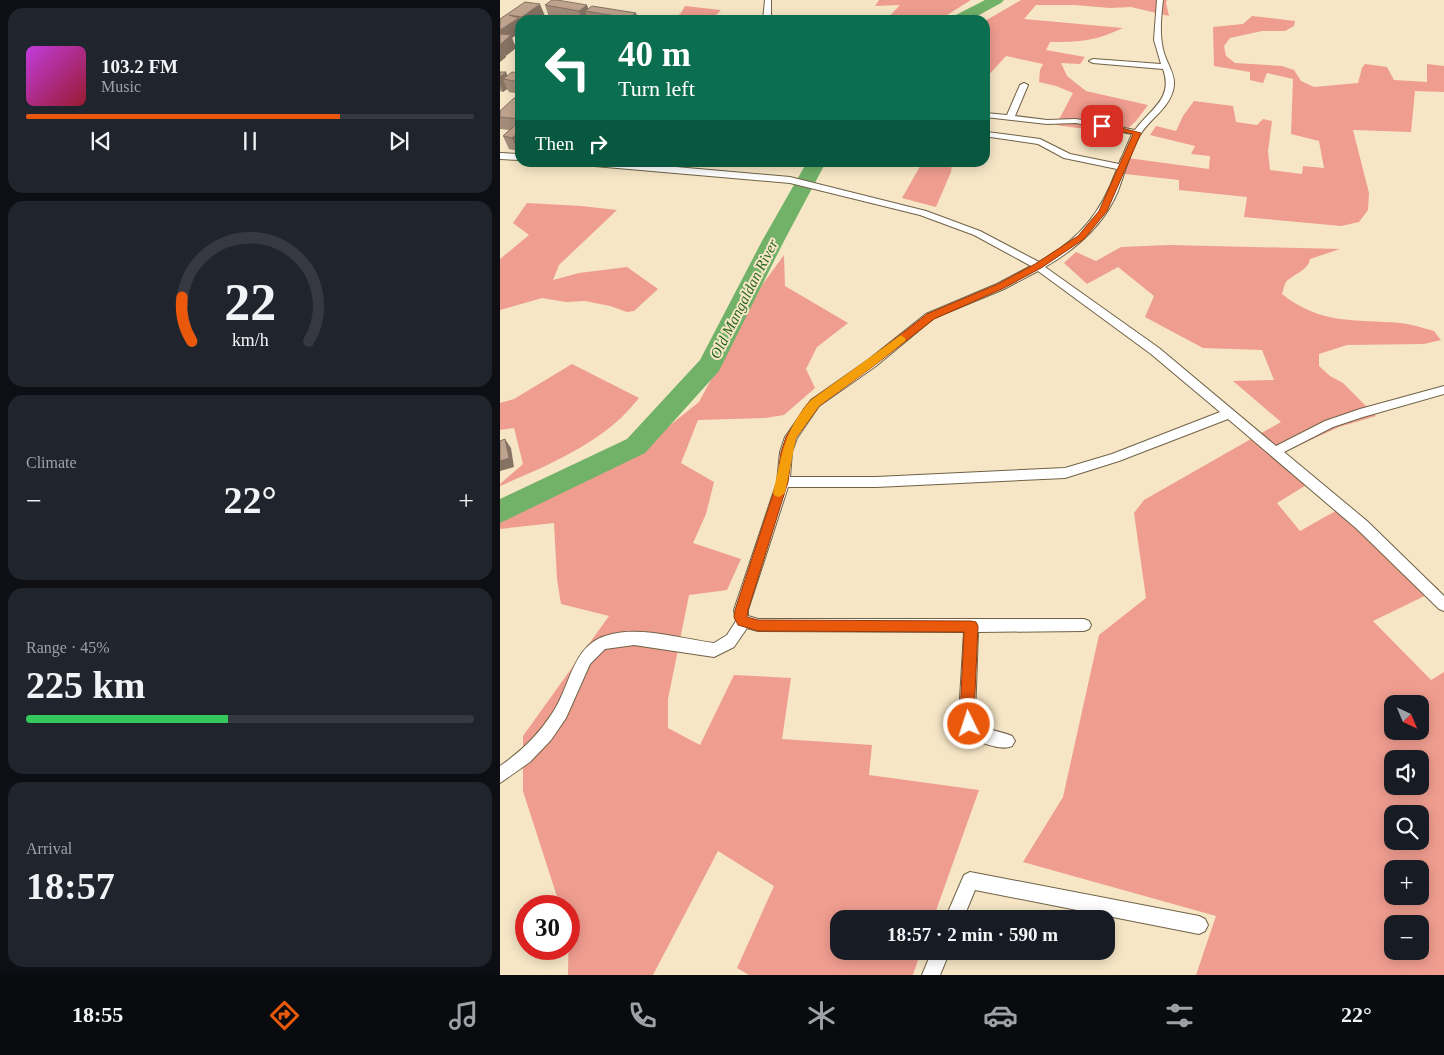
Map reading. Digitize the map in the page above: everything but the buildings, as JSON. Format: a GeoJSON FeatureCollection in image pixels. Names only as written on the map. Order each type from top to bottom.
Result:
{"type":"FeatureCollection","features":[{"type":"Feature","properties":{"kind":"street"},"geometry":{"type":"LineString","coordinates":[[767,15],[768,0]]}},
{"type":"Feature","properties":{"kind":"street"},"geometry":{"type":"LineString","coordinates":[[500,775],[524,758],[545,737],[561,713],[583,662],[596,646],[610,640],[628,639],[714,650],[725,647],[733,640],[743,621],[741,610],[783,482],[786,452],[791,437],[815,403],[872,363],[930,316],[986,293],[1038,266],[1081,237],[1094,224],[1112,196],[1122,166],[1137,133],[1169,92],[1170,84],[1159,51],[1160,0]]}},
{"type":"Feature","properties":{"kind":"street"},"geometry":{"type":"LineString","coordinates":[[1093,61],[1165,67]]}},
{"type":"Feature","properties":{"kind":"street"},"geometry":{"type":"LineString","coordinates":[[1010,118],[1024,85]]}},
{"type":"Feature","properties":{"kind":"street"},"geometry":{"type":"LineString","coordinates":[[990,116],[1047,122],[1076,121],[1137,133]]}},
{"type":"Feature","properties":{"kind":"street"},"geometry":{"type":"LineString","coordinates":[[990,134],[1040,142],[1067,156],[1122,166]]}},
{"type":"Feature","properties":{"kind":"street"},"geometry":{"type":"LineString","coordinates":[[500,156],[515,157]]}},
{"type":"Feature","properties":{"kind":"street"},"geometry":{"type":"LineString","coordinates":[[641,167],[790,180],[832,189],[923,212],[950,222],[977,233],[1038,266],[1155,351],[1276,451],[1362,525],[1444,605]]}},
{"type":"Feature","properties":{"kind":"street"},"geometry":{"type":"LineString","coordinates":[[676,170],[680,167]]}},
{"type":"Feature","properties":{"kind":"street"},"geometry":{"type":"LineString","coordinates":[[1276,451],[1329,424],[1360,413],[1444,390]]}},
{"type":"Feature","properties":{"kind":"street"},"geometry":{"type":"LineString","coordinates":[[783,482],[876,482],[1065,473],[1114,458],[1230,413]]}},
{"type":"Feature","properties":{"kind":"street"},"geometry":{"type":"LineString","coordinates":[[743,621],[758,625],[971,626],[1084,624]]}},
{"type":"Feature","properties":{"kind":"street"},"geometry":{"type":"LineString","coordinates":[[971,626],[967,715],[969,724],[975,731],[984,736],[1007,741]]}},
{"type":"Feature","properties":{"kind":"street"},"geometry":{"type":"LineString","coordinates":[[958,910],[970,881],[1199,925]]}},
{"type":"Feature","properties":{"kind":"street"},"geometry":{"type":"LineString","coordinates":[[931,975],[937,960]]}},
{"type":"Feature","properties":{"kind":"shaded area"},"geometry":{"type":"Polygon","coordinates":[[[879,0],[971,0],[947,15],[891,15],[900,5],[875,6],[879,0]]]}},
{"type":"Feature","properties":{"kind":"shaded area"},"geometry":{"type":"Polygon","coordinates":[[[1021,0],[1167,0],[1169,16],[1131,7],[1036,5],[1024,19],[1123,28],[1088,40],[1050,42],[1046,50],[1085,57],[1080,64],[1061,63],[1067,76],[1086,91],[1148,105],[1136,121],[1122,134],[1056,125],[1073,93],[1039,82],[1040,70],[1043,64],[1006,56],[990,74],[990,18],[1021,0]]]}},
{"type":"Feature","properties":{"kind":"shaded area"},"geometry":{"type":"Polygon","coordinates":[[[685,6],[721,10],[716,15],[678,15],[685,6]]]}},
{"type":"Feature","properties":{"kind":"shaded area"},"geometry":{"type":"Polygon","coordinates":[[[1252,16],[1295,21],[1294,26],[1285,31],[1262,31],[1230,38],[1224,46],[1226,56],[1235,63],[1282,66],[1294,70],[1301,81],[1314,87],[1358,83],[1365,64],[1387,67],[1394,80],[1427,82],[1427,64],[1444,66],[1444,92],[1415,91],[1411,132],[1353,130],[1369,193],[1368,210],[1359,222],[1341,226],[1244,217],[1247,197],[1179,190],[1179,180],[1116,173],[1120,157],[1209,169],[1210,156],[1191,154],[1195,146],[1150,135],[1156,126],[1176,131],[1183,116],[1194,101],[1233,106],[1236,122],[1257,125],[1263,119],[1272,121],[1268,151],[1270,170],[1302,174],[1303,166],[1324,168],[1319,141],[1291,134],[1293,79],[1267,73],[1263,83],[1250,80],[1250,72],[1214,66],[1213,27],[1243,24],[1252,16]]]}},
{"type":"Feature","properties":{"kind":"shaded area"},"geometry":{"type":"Polygon","coordinates":[[[920,167],[952,167],[936,207],[902,198],[920,167]]]}},
{"type":"Feature","properties":{"kind":"shaded area"},"geometry":{"type":"Polygon","coordinates":[[[527,203],[617,210],[559,265],[553,280],[579,273],[627,267],[658,289],[634,311],[627,312],[585,301],[566,302],[542,298],[500,310],[500,259],[529,235],[513,223],[527,203]]]}},
{"type":"Feature","properties":{"kind":"shaded area"},"geometry":{"type":"Polygon","coordinates":[[[1169,245],[1340,249],[1310,259],[1306,267],[1286,282],[1282,294],[1296,304],[1324,316],[1338,319],[1408,324],[1434,331],[1441,340],[1424,344],[1347,345],[1319,354],[1319,366],[1330,376],[1343,383],[1376,416],[1339,427],[1284,452],[1316,479],[1277,503],[1300,531],[1348,504],[1390,548],[1439,589],[1373,621],[1431,680],[1444,672],[1444,975],[1196,975],[1216,916],[1023,862],[1063,797],[1099,635],[1146,598],[1134,513],[1144,500],[1281,422],[1233,381],[1274,380],[1262,350],[1203,348],[1145,317],[1154,296],[1118,267],[1087,284],[1064,263],[1076,252],[1096,261],[1121,247],[1169,245]]]}},
{"type":"Feature","properties":{"kind":"shaded area"},"geometry":{"type":"Polygon","coordinates":[[[784,255],[785,286],[848,323],[817,347],[806,369],[815,388],[784,415],[765,418],[698,420],[681,463],[714,482],[706,514],[693,543],[741,559],[727,590],[689,595],[668,699],[668,728],[700,745],[734,675],[791,678],[782,739],[872,745],[869,775],[979,790],[936,910],[830,910],[830,960],[918,960],[913,975],[749,975],[737,968],[774,886],[718,851],[653,975],[568,975],[568,960],[580,960],[580,895],[556,895],[523,791],[523,736],[609,616],[561,604],[557,579],[554,523],[500,529],[500,518],[534,504],[635,453],[699,402],[762,285],[784,255]]]}},
{"type":"Feature","properties":{"kind":"shaded area"},"geometry":{"type":"Polygon","coordinates":[[[572,364],[639,398],[621,418],[594,439],[548,465],[500,486],[523,464],[514,428],[500,430],[500,403],[514,399],[572,364]]]}},
{"type":"Feature","properties":{"kind":"waterway","name":"Old Mangaldan River"},"geometry":{"type":"LineString","coordinates":[[968,15],[996,0]]}},
{"type":"Feature","properties":{"kind":"waterway","name":"Old Mangaldan River"},"geometry":{"type":"LineString","coordinates":[[500,512],[636,446],[710,365],[773,241],[814,167]]}},
{"type":"Feature","properties":{"kind":"slow traffic"},"geometry":{"type":"LineString","coordinates":[[779,493],[783,482],[786,452],[791,437],[808,411],[815,403],[872,363],[901,339]]}},
{"type":"Feature","properties":{"kind":"route"},"geometry":{"type":"LineString","coordinates":[[969,724],[967,715],[971,626],[758,625],[743,621],[741,610],[783,482],[786,452],[791,437],[808,411],[815,403],[872,363],[930,316],[1001,286],[1038,266],[1081,237],[1094,224],[1112,196],[1128,149],[1137,133],[1102,126]]}}]}
